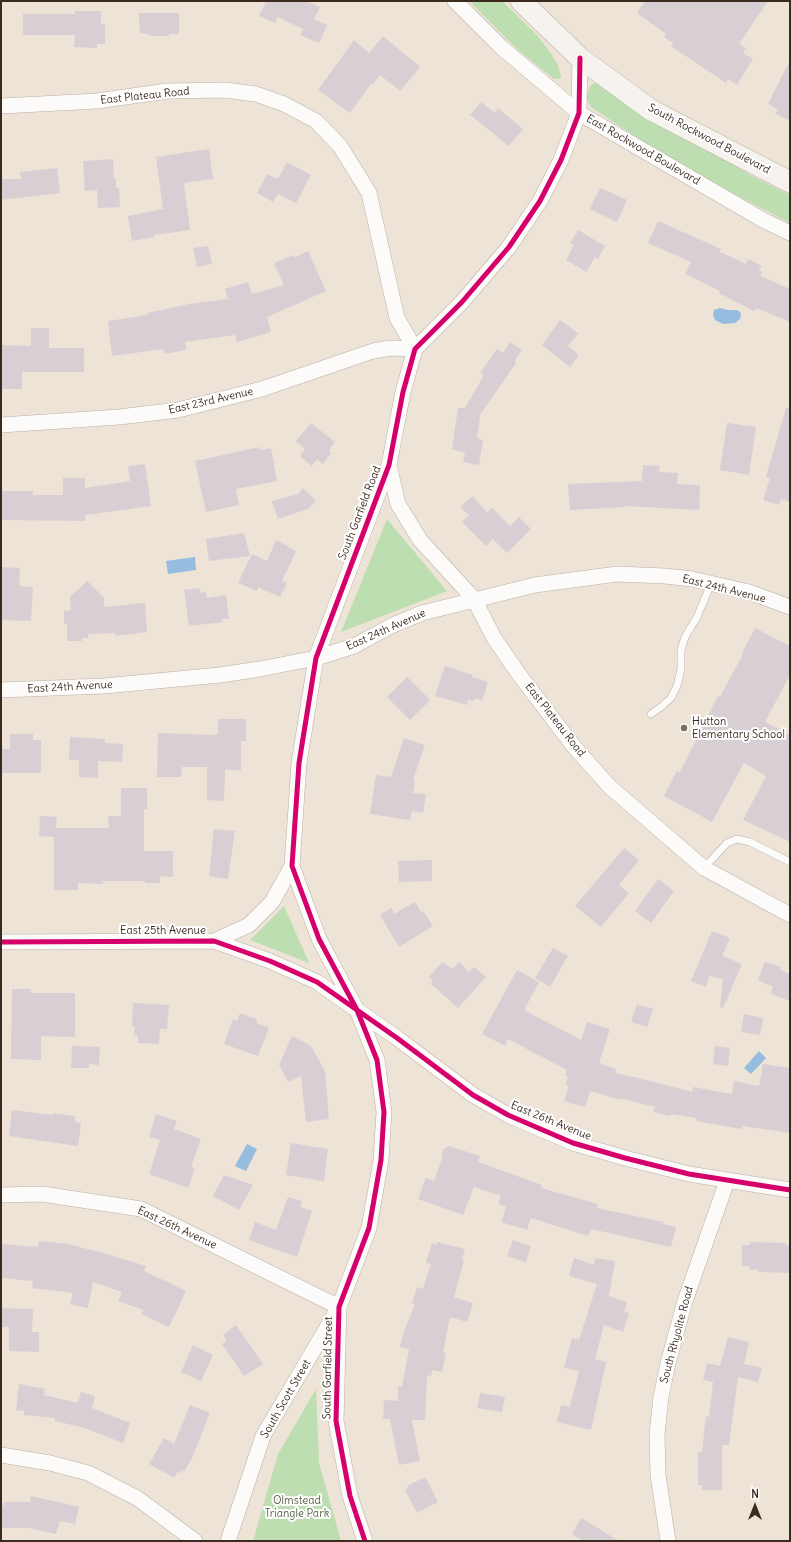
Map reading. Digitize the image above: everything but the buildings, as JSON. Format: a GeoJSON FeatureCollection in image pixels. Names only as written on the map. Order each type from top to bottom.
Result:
{"type":"FeatureCollection","features":[{"type":"Feature","properties":{"kind":"street","name":"East Rockwood Boulevard"},"geometry":{"type":"LineString","coordinates":[[455,1],[501,47],[579,113],[763,220],[790,234]]}},
{"type":"Feature","properties":{"kind":"street","name":"South Rockwood Boulevard"},"geometry":{"type":"LineString","coordinates":[[521,1],[580,58],[651,110],[790,182]]}},
{"type":"Feature","properties":{"kind":"street","name":"South Garfield Road"},"geometry":{"type":"LineString","coordinates":[[357,1010],[319,939],[292,866],[299,763],[316,658],[389,465],[403,392],[415,349],[462,302],[509,247],[540,201],[561,160],[579,113],[580,58]]}},
{"type":"Feature","properties":{"kind":"street","name":"East Plateau Road"},"geometry":{"type":"LineString","coordinates":[[1,106],[96,101],[167,91],[225,90],[256,94],[284,104],[316,121],[340,146],[368,193],[397,318],[415,349]]}},
{"type":"Feature","properties":{"kind":"street","name":"East 23rd Avenue"},"geometry":{"type":"LineString","coordinates":[[1,425],[111,418],[178,410],[262,390],[373,351],[390,348],[415,349]]}},
{"type":"Feature","properties":{"kind":"street","name":"East Plateau Road"},"geometry":{"type":"LineString","coordinates":[[389,465],[398,504],[420,540],[474,599],[494,638],[518,673],[575,748],[610,787],[704,868],[790,915]]}},
{"type":"Feature","properties":{"kind":"street","name":"East 24th Avenue"},"geometry":{"type":"LineString","coordinates":[[1,690],[55,689],[170,680],[260,669],[316,658],[354,646],[393,625],[422,612],[536,585],[617,574],[692,579],[748,592],[790,607]]}},
{"type":"Feature","properties":{"kind":"street","name":"East 25th Avenue"},"geometry":{"type":"LineString","coordinates":[[214,941],[249,925],[272,902],[292,866]]}},
{"type":"Feature","properties":{"kind":"street","name":"East 25th Avenue"},"geometry":{"type":"LineString","coordinates":[[1,942],[214,941],[270,961],[317,982],[357,1010]]}},
{"type":"Feature","properties":{"kind":"street","name":"East 26th Avenue"},"geometry":{"type":"LineString","coordinates":[[357,1010],[473,1095],[508,1115],[580,1145],[689,1174],[790,1190]]}},
{"type":"Feature","properties":{"kind":"street","name":"South Garfield Street"},"geometry":{"type":"LineString","coordinates":[[357,1010],[377,1060],[384,1112],[381,1160],[368,1228],[339,1306],[336,1421],[350,1496],[365,1541]]}},
{"type":"Feature","properties":{"kind":"street","name":"South Rhyolite Road"},"geometry":{"type":"LineString","coordinates":[[668,1541],[658,1475],[657,1434],[661,1398],[668,1362],[685,1301],[727,1181]]}},
{"type":"Feature","properties":{"kind":"street","name":"East 26th Avenue"},"geometry":{"type":"LineString","coordinates":[[1,1195],[42,1194],[141,1209],[339,1306]]}},
{"type":"Feature","properties":{"kind":"street","name":"South Scott Street"},"geometry":{"type":"LineString","coordinates":[[228,1541],[264,1436],[339,1306]]}},
{"type":"Feature","properties":{"kind":"street"},"geometry":{"type":"LineString","coordinates":[[1,1456],[50,1463],[88,1473],[137,1498],[195,1541]]}},
{"type":"Feature","properties":{"kind":"lane"},"geometry":{"type":"LineString","coordinates":[[651,714],[661,708],[671,698],[677,686],[681,669],[681,650],[685,637],[697,616],[711,584]]}},
{"type":"Feature","properties":{"kind":"lane"},"geometry":{"type":"LineString","coordinates":[[704,868],[727,843],[737,839],[750,842],[790,862]]}},
{"type":"Feature","properties":{"kind":"green space"},"geometry":{"type":"Polygon","coordinates":[[[469,1],[502,1],[536,34],[547,48],[557,63],[561,76],[560,79],[554,79],[518,50],[469,1]]]}},
{"type":"Feature","properties":{"kind":"green space"},"geometry":{"type":"Polygon","coordinates":[[[595,83],[601,83],[668,127],[754,177],[790,195],[790,223],[667,157],[592,108],[586,98],[590,86],[595,83]]]}},
{"type":"Feature","properties":{"kind":"green space"},"geometry":{"type":"Polygon","coordinates":[[[387,519],[447,591],[341,632],[387,519]]]}},
{"type":"Feature","properties":{"kind":"green space"},"geometry":{"type":"Polygon","coordinates":[[[284,906],[309,963],[250,940],[284,906]]]}},
{"type":"Feature","properties":{"kind":"green space","name":"Olmstead Triangle Park"},"geometry":{"type":"Polygon","coordinates":[[[316,1389],[319,1463],[341,1541],[253,1541],[278,1454],[316,1389]]]}},
{"type":"Feature","properties":{"kind":"water"},"geometry":{"type":"Polygon","coordinates":[[[720,308],[737,310],[741,313],[740,319],[735,323],[723,324],[715,320],[713,315],[714,310],[720,308]]]}},
{"type":"Feature","properties":{"kind":"water"},"geometry":{"type":"Polygon","coordinates":[[[195,557],[196,570],[168,574],[166,561],[195,557]]]}},
{"type":"Feature","properties":{"kind":"water"},"geometry":{"type":"Polygon","coordinates":[[[759,1051],[766,1058],[751,1074],[744,1068],[759,1051]]]}},
{"type":"Feature","properties":{"kind":"water"},"geometry":{"type":"Polygon","coordinates":[[[247,1144],[257,1149],[246,1171],[235,1166],[247,1144]]]}},
{"type":"Feature","properties":{"kind":"cycle path"},"geometry":{"type":"LineString","coordinates":[[365,1541],[350,1496],[336,1421],[339,1307],[369,1228],[381,1160],[384,1112],[377,1060],[357,1010],[319,939],[292,866],[299,763],[316,658],[389,465],[403,392],[415,349],[462,302],[509,247],[540,201],[561,160],[579,113],[580,58]]}},
{"type":"Feature","properties":{"kind":"cycle path"},"geometry":{"type":"LineString","coordinates":[[1,942],[214,941],[270,961],[317,982],[397,1038],[473,1095],[508,1115],[573,1143],[625,1158],[689,1174],[790,1190]]}},
{"type":"Feature","properties":{"kind":"place","name":"Hutton Elementary School"},"geometry":{"type":"Point","coordinates":[684,728]}}]}
